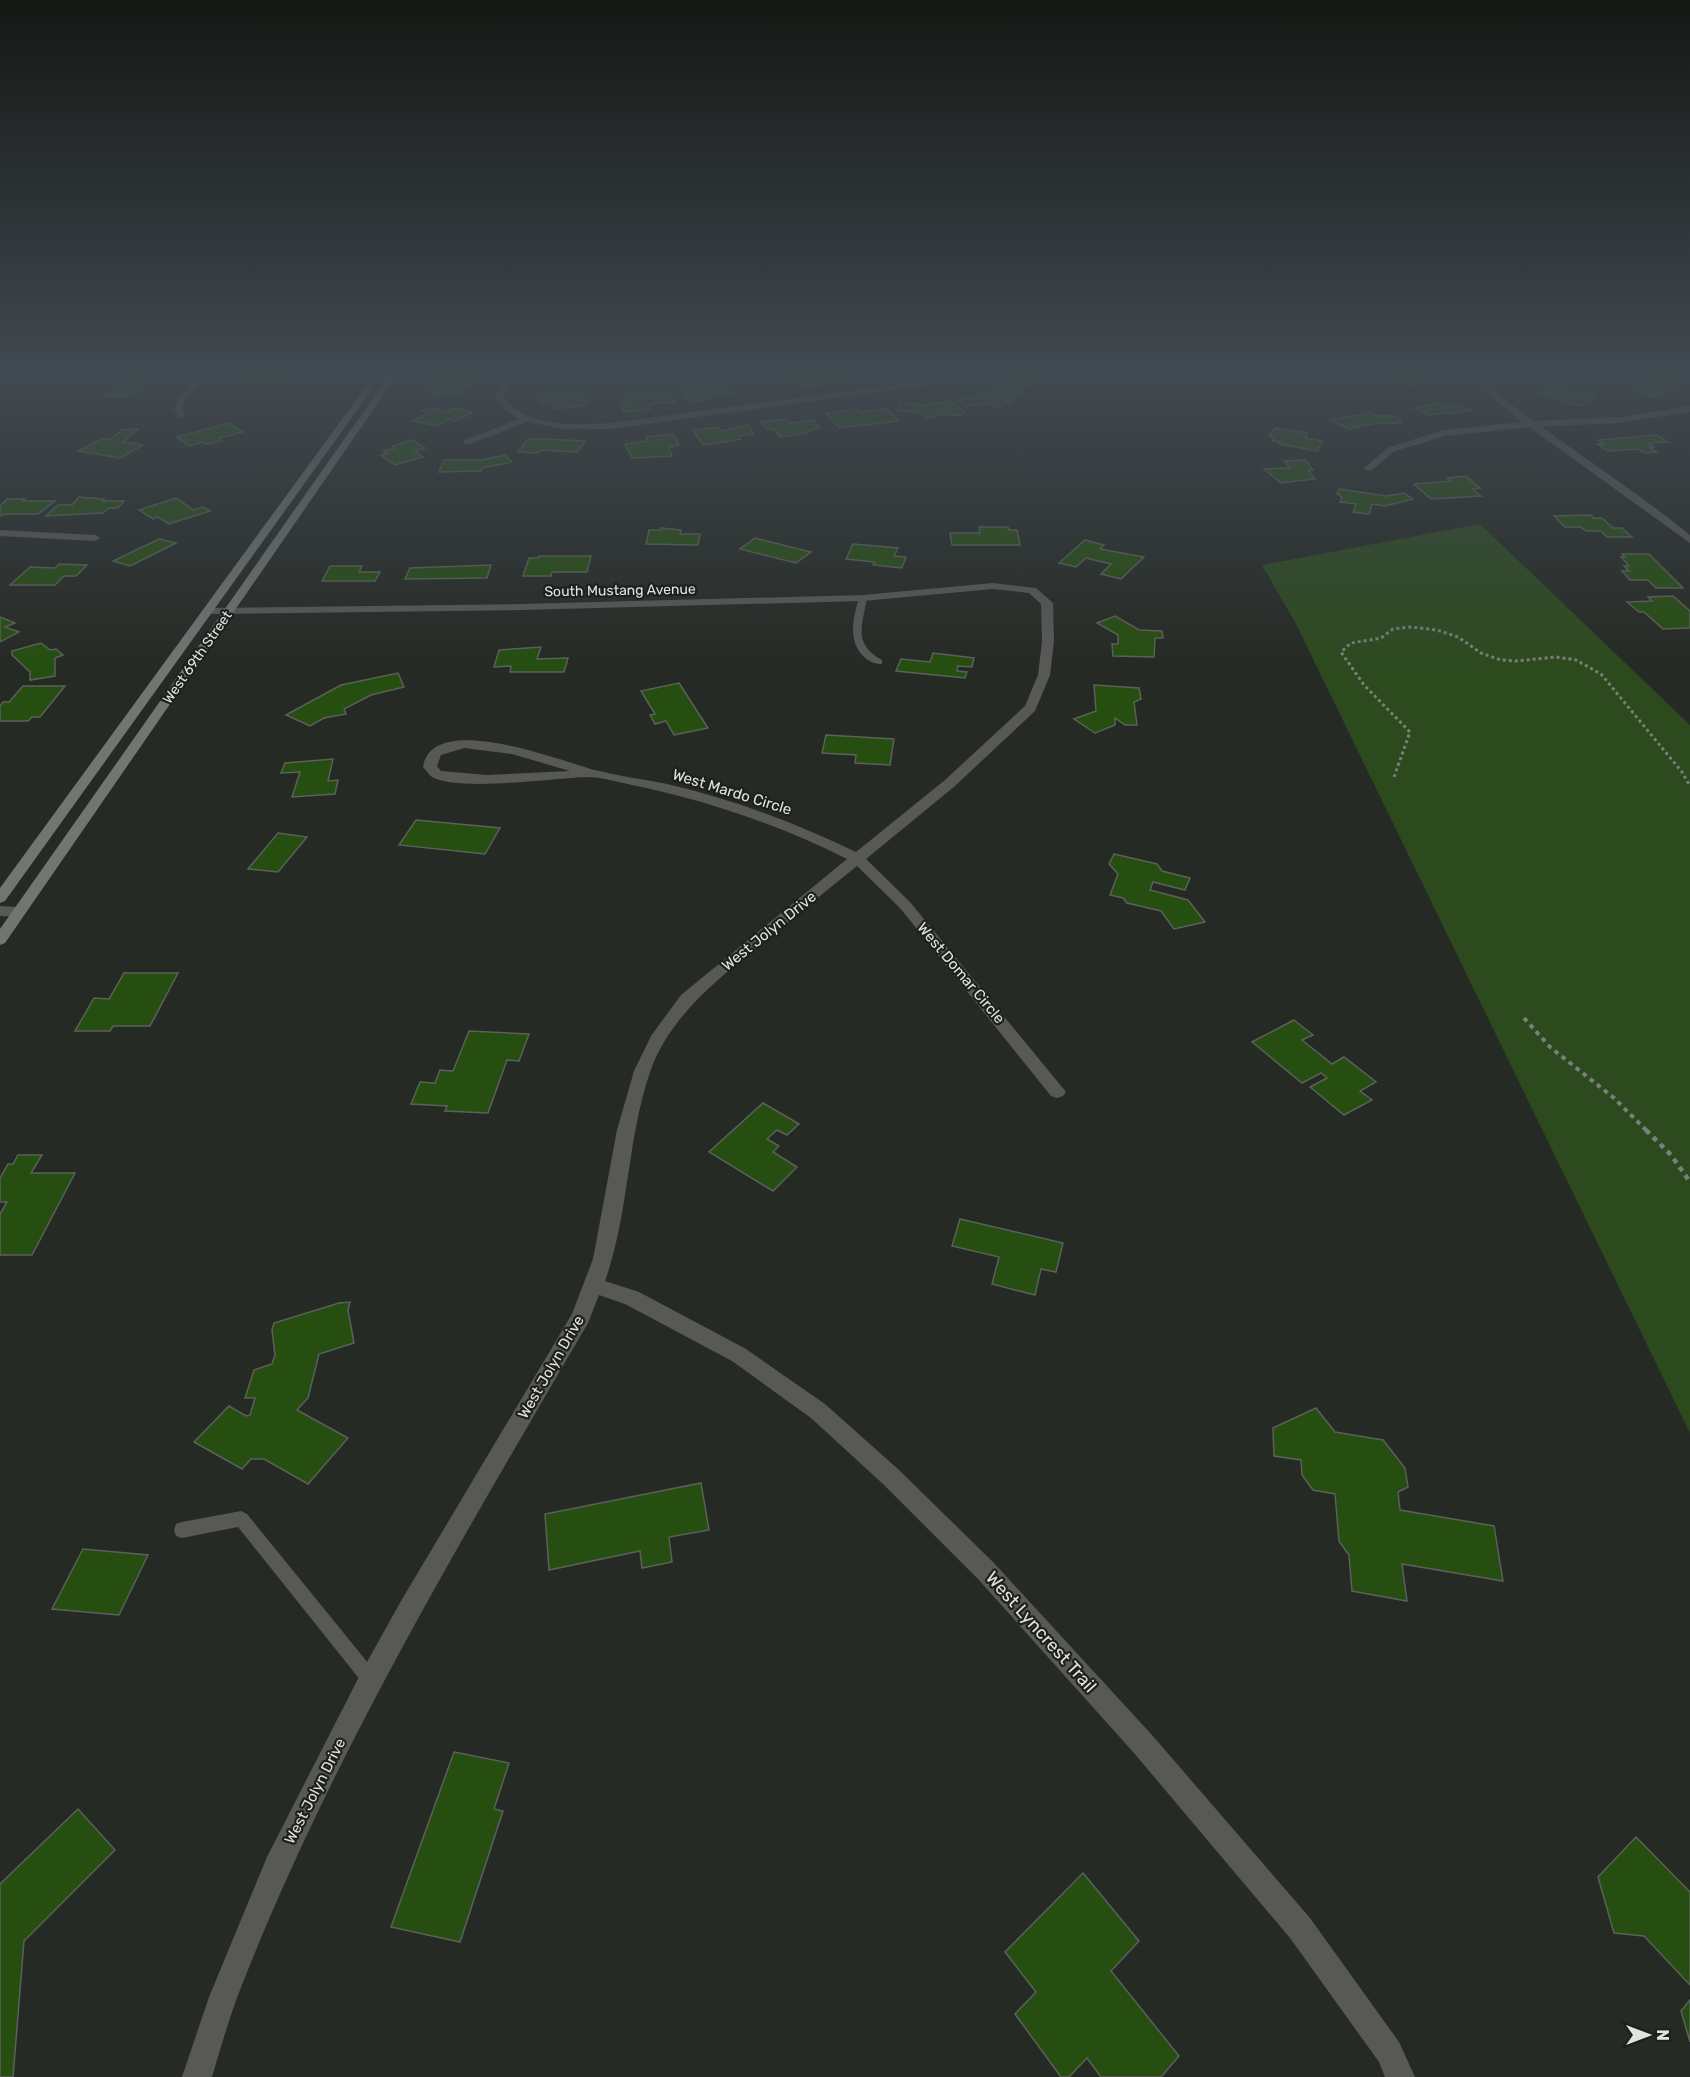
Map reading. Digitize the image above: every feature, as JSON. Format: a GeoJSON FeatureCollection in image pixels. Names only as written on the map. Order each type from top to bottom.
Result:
{"type":"FeatureCollection","features":[{"type":"Feature","properties":{"kind":"main road","name":"West 69th Street"},"geometry":{"type":"LineString","coordinates":[[0,898],[309,471]]}},
{"type":"Feature","properties":{"kind":"main road","name":"West 69th Street"},"geometry":{"type":"LineString","coordinates":[[0,940],[327,471]]}},
{"type":"Feature","properties":{"kind":"street"},"geometry":{"type":"LineString","coordinates":[[1599,471],[1650,506],[1690,540]]}},
{"type":"Feature","properties":{"kind":"street"},"geometry":{"type":"LineString","coordinates":[[0,533],[95,538]]}},
{"type":"Feature","properties":{"kind":"street","name":"South Mustang Avenue"},"geometry":{"type":"LineString","coordinates":[[207,611],[522,607],[863,598],[993,586],[1032,590]]}},
{"type":"Feature","properties":{"kind":"street","name":"West Jolyn Drive"},"geometry":{"type":"LineString","coordinates":[[197,2077],[223,1997],[277,1867],[371,1680],[409,1609],[581,1317],[603,1259],[626,1130],[642,1071],[659,1036],[687,999],[950,783],[1031,708],[1044,675],[1049,616],[1047,603],[1032,590]]}},
{"type":"Feature","properties":{"kind":"street","name":"West Mardo Circle"},"geometry":{"type":"LineString","coordinates":[[590,773],[487,778],[452,777],[436,774],[430,767],[430,759],[434,753],[446,747],[464,744],[489,745],[523,752],[590,773],[666,788],[750,813],[810,835],[858,859]]}},
{"type":"Feature","properties":{"kind":"street","name":"West Domar Circle"},"geometry":{"type":"LineString","coordinates":[[858,859],[904,905],[1057,1092]]}},
{"type":"Feature","properties":{"kind":"street"},"geometry":{"type":"LineString","coordinates":[[0,911],[19,912]]}},
{"type":"Feature","properties":{"kind":"street","name":"West Lyncrest Trail"},"geometry":{"type":"LineString","coordinates":[[593,1285],[632,1298],[739,1355],[818,1412],[891,1477],[987,1571],[1143,1744],[1300,1928],[1389,2052],[1400,2077]]}},
{"type":"Feature","properties":{"kind":"lane"},"geometry":{"type":"LineString","coordinates":[[863,598],[857,636],[858,645],[862,652],[879,662]]}},
{"type":"Feature","properties":{"kind":"lane"},"geometry":{"type":"LineString","coordinates":[[183,1530],[241,1519],[371,1680]]}},
{"type":"Feature","properties":{"kind":"path"},"geometry":{"type":"LineString","coordinates":[[1394,777],[1410,732],[1395,714],[1363,688],[1349,669],[1341,652],[1351,644],[1381,638],[1393,629],[1411,627],[1437,630],[1458,637],[1481,653],[1501,660],[1516,661],[1556,657],[1576,660],[1601,674],[1682,772],[1690,786]]}},
{"type":"Feature","properties":{"kind":"path"},"geometry":{"type":"LineString","coordinates":[[1524,1018],[1550,1047],[1614,1098],[1671,1155],[1690,1182]]}},
{"type":"Feature","properties":{"kind":"green space"},"geometry":{"type":"Polygon","coordinates":[[[1480,524],[1690,725],[1690,1433],[1296,624],[1262,565],[1480,524]]]}},
{"type":"Feature","properties":{"kind":"building"},"geometry":{"type":"Polygon","coordinates":[[[439,471],[481,471],[481,471],[439,471]]]}},
{"type":"Feature","properties":{"kind":"building"},"geometry":{"type":"Polygon","coordinates":[[[1266,471],[1309,471],[1315,479],[1281,483],[1266,471]]]}},
{"type":"Feature","properties":{"kind":"building"},"geometry":{"type":"Polygon","coordinates":[[[1466,476],[1480,488],[1472,489],[1481,496],[1431,499],[1414,484],[1451,481],[1447,478],[1466,476]]]}},
{"type":"Feature","properties":{"kind":"building"},"geometry":{"type":"Polygon","coordinates":[[[1339,489],[1386,496],[1404,493],[1413,499],[1385,506],[1372,504],[1369,514],[1353,512],[1356,504],[1340,502],[1342,497],[1337,494],[1339,489]]]}},
{"type":"Feature","properties":{"kind":"building"},"geometry":{"type":"Polygon","coordinates":[[[79,497],[104,499],[102,501],[124,501],[118,508],[109,508],[103,513],[46,516],[58,505],[72,505],[79,497]]]}},
{"type":"Feature","properties":{"kind":"building"},"geometry":{"type":"Polygon","coordinates":[[[176,498],[194,510],[203,507],[210,511],[169,524],[158,517],[153,519],[139,510],[176,498]]]}},
{"type":"Feature","properties":{"kind":"building"},"geometry":{"type":"Polygon","coordinates":[[[7,499],[55,501],[38,514],[0,516],[0,506],[7,499]]]}},
{"type":"Feature","properties":{"kind":"building"},"geometry":{"type":"Polygon","coordinates":[[[1591,515],[1593,518],[1602,518],[1613,528],[1622,528],[1632,537],[1607,537],[1601,531],[1565,527],[1554,516],[1591,515]]]}},
{"type":"Feature","properties":{"kind":"building"},"geometry":{"type":"Polygon","coordinates":[[[979,527],[1008,527],[1009,530],[1017,530],[1020,545],[952,545],[950,533],[980,533],[979,527]]]}},
{"type":"Feature","properties":{"kind":"building"},"geometry":{"type":"Polygon","coordinates":[[[661,528],[681,530],[680,534],[700,534],[698,545],[646,544],[649,530],[661,530],[661,528]]]}},
{"type":"Feature","properties":{"kind":"building"},"geometry":{"type":"Polygon","coordinates":[[[755,538],[811,552],[796,563],[740,549],[755,538]]]}},
{"type":"Feature","properties":{"kind":"building"},"geometry":{"type":"Polygon","coordinates":[[[159,539],[176,543],[130,566],[113,561],[159,539]]]}},
{"type":"Feature","properties":{"kind":"building"},"geometry":{"type":"Polygon","coordinates":[[[1085,540],[1104,545],[1100,549],[1144,557],[1121,579],[1101,574],[1111,564],[1086,558],[1076,567],[1059,563],[1085,540]]]}},
{"type":"Feature","properties":{"kind":"building"},"geometry":{"type":"Polygon","coordinates":[[[853,544],[898,548],[894,556],[906,557],[902,568],[846,559],[853,544]]]}},
{"type":"Feature","properties":{"kind":"building"},"geometry":{"type":"Polygon","coordinates":[[[1622,554],[1649,554],[1683,588],[1656,588],[1648,580],[1630,580],[1622,571],[1629,571],[1624,566],[1629,566],[1621,557],[1625,557],[1622,554]]]}},
{"type":"Feature","properties":{"kind":"building"},"geometry":{"type":"Polygon","coordinates":[[[591,556],[587,572],[552,572],[551,576],[523,576],[529,558],[591,556]]]}},
{"type":"Feature","properties":{"kind":"building"},"geometry":{"type":"Polygon","coordinates":[[[59,564],[87,565],[76,576],[64,576],[55,585],[10,585],[30,567],[55,568],[59,564]]]}},
{"type":"Feature","properties":{"kind":"building"},"geometry":{"type":"Polygon","coordinates":[[[491,565],[487,578],[405,579],[410,568],[491,565]]]}},
{"type":"Feature","properties":{"kind":"building"},"geometry":{"type":"Polygon","coordinates":[[[330,566],[362,566],[359,572],[380,572],[375,581],[322,581],[330,566]]]}},
{"type":"Feature","properties":{"kind":"building"},"geometry":{"type":"Polygon","coordinates":[[[1673,596],[1690,611],[1690,628],[1663,629],[1644,612],[1639,612],[1627,602],[1652,601],[1648,597],[1673,596]]]}},
{"type":"Feature","properties":{"kind":"building"},"geometry":{"type":"Polygon","coordinates":[[[1115,616],[1139,630],[1162,631],[1163,638],[1155,638],[1154,657],[1113,656],[1112,644],[1118,644],[1118,635],[1097,623],[1115,616]]]}},
{"type":"Feature","properties":{"kind":"building"},"geometry":{"type":"Polygon","coordinates":[[[0,617],[15,623],[5,627],[19,632],[0,642],[0,617]]]}},
{"type":"Feature","properties":{"kind":"building"},"geometry":{"type":"Polygon","coordinates":[[[41,643],[50,650],[56,649],[63,655],[55,658],[55,676],[30,680],[30,672],[12,655],[12,651],[41,643]]]}},
{"type":"Feature","properties":{"kind":"building"},"geometry":{"type":"Polygon","coordinates":[[[541,647],[537,659],[568,658],[564,672],[510,672],[511,666],[494,667],[499,650],[541,647]]]}},
{"type":"Feature","properties":{"kind":"building"},"geometry":{"type":"Polygon","coordinates":[[[933,653],[974,658],[972,667],[958,666],[957,671],[967,672],[965,678],[896,671],[901,659],[930,662],[933,653]]]}},
{"type":"Feature","properties":{"kind":"building"},"geometry":{"type":"Polygon","coordinates":[[[398,673],[404,687],[371,695],[344,709],[346,714],[324,718],[310,726],[286,715],[341,685],[398,673]]]}},
{"type":"Feature","properties":{"kind":"building"},"geometry":{"type":"Polygon","coordinates":[[[679,683],[708,728],[674,735],[666,721],[655,724],[650,715],[655,714],[641,691],[679,683]]]}},
{"type":"Feature","properties":{"kind":"building"},"geometry":{"type":"Polygon","coordinates":[[[1094,685],[1139,688],[1141,699],[1134,702],[1137,725],[1125,725],[1115,718],[1115,725],[1095,733],[1074,719],[1096,711],[1094,685]]]}},
{"type":"Feature","properties":{"kind":"building"},"geometry":{"type":"Polygon","coordinates":[[[23,686],[65,686],[40,717],[32,717],[28,721],[0,721],[0,706],[3,702],[9,702],[23,686]]]}},
{"type":"Feature","properties":{"kind":"building"},"geometry":{"type":"Polygon","coordinates":[[[826,735],[894,739],[890,765],[855,763],[856,755],[822,753],[826,735]]]}},
{"type":"Feature","properties":{"kind":"building"},"geometry":{"type":"Polygon","coordinates":[[[333,759],[328,781],[338,780],[335,794],[292,797],[300,772],[281,773],[285,763],[333,759]]]}},
{"type":"Feature","properties":{"kind":"building"},"geometry":{"type":"Polygon","coordinates":[[[416,820],[500,828],[485,854],[399,845],[416,820]]]}},
{"type":"Feature","properties":{"kind":"building"},"geometry":{"type":"Polygon","coordinates":[[[278,833],[307,837],[278,872],[248,869],[278,833]]]}},
{"type":"Feature","properties":{"kind":"building"},"geometry":{"type":"Polygon","coordinates":[[[1114,854],[1157,864],[1162,871],[1190,878],[1185,890],[1153,882],[1150,890],[1188,900],[1205,922],[1174,929],[1161,911],[1127,903],[1123,898],[1110,895],[1118,874],[1109,864],[1114,854]]]}},
{"type":"Feature","properties":{"kind":"building"},"geometry":{"type":"Polygon","coordinates":[[[124,973],[178,973],[150,1026],[113,1026],[110,1031],[75,1031],[94,998],[109,999],[124,973]]]}},
{"type":"Feature","properties":{"kind":"building"},"geometry":{"type":"Polygon","coordinates":[[[1294,1020],[1313,1035],[1302,1040],[1332,1064],[1344,1057],[1376,1082],[1360,1091],[1372,1100],[1344,1115],[1310,1087],[1327,1078],[1321,1073],[1302,1083],[1252,1042],[1294,1020]]]}},
{"type":"Feature","properties":{"kind":"building"},"geometry":{"type":"Polygon","coordinates":[[[469,1031],[529,1034],[519,1061],[507,1060],[488,1113],[445,1111],[447,1106],[411,1104],[420,1082],[435,1083],[440,1070],[453,1071],[469,1031]]]}},
{"type":"Feature","properties":{"kind":"building"},"geometry":{"type":"Polygon","coordinates":[[[763,1103],[799,1124],[787,1135],[777,1130],[767,1139],[779,1146],[773,1152],[797,1167],[773,1191],[709,1152],[763,1103]]]}},
{"type":"Feature","properties":{"kind":"building"},"geometry":{"type":"Polygon","coordinates":[[[18,1155],[42,1155],[31,1173],[75,1173],[32,1255],[0,1255],[0,1214],[7,1202],[0,1202],[0,1178],[8,1164],[13,1164],[18,1155]]]}},
{"type":"Feature","properties":{"kind":"building"},"geometry":{"type":"Polygon","coordinates":[[[960,1219],[1063,1243],[1056,1272],[1041,1269],[1035,1295],[992,1284],[999,1257],[952,1246],[960,1219]]]}},
{"type":"Feature","properties":{"kind":"building"},"geometry":{"type":"Polygon","coordinates":[[[350,1302],[348,1310],[354,1343],[319,1354],[308,1398],[297,1410],[348,1438],[308,1484],[264,1459],[251,1459],[242,1469],[194,1442],[229,1406],[246,1416],[250,1415],[255,1398],[245,1398],[254,1370],[272,1364],[275,1355],[272,1330],[274,1323],[339,1303],[350,1302]]]}},
{"type":"Feature","properties":{"kind":"building"},"geometry":{"type":"Polygon","coordinates":[[[1316,1408],[1335,1432],[1383,1440],[1405,1468],[1408,1487],[1398,1492],[1400,1510],[1494,1526],[1503,1581],[1402,1564],[1407,1601],[1352,1591],[1349,1555],[1339,1541],[1335,1494],[1313,1490],[1302,1475],[1301,1460],[1274,1456],[1273,1428],[1316,1408]]]}},
{"type":"Feature","properties":{"kind":"building"},"geometry":{"type":"Polygon","coordinates":[[[701,1483],[709,1530],[669,1537],[672,1562],[642,1568],[640,1551],[549,1570],[545,1514],[701,1483]]]}},
{"type":"Feature","properties":{"kind":"building"},"geometry":{"type":"Polygon","coordinates":[[[83,1549],[148,1555],[119,1615],[52,1609],[83,1549]]]}},
{"type":"Feature","properties":{"kind":"building"},"geometry":{"type":"Polygon","coordinates":[[[454,1752],[509,1763],[494,1809],[503,1811],[460,1942],[391,1927],[454,1752]]]}},
{"type":"Feature","properties":{"kind":"building"},"geometry":{"type":"Polygon","coordinates":[[[78,1809],[115,1850],[24,1941],[13,2077],[0,2077],[0,1884],[78,1809]]]}},
{"type":"Feature","properties":{"kind":"building"},"geometry":{"type":"Polygon","coordinates":[[[1636,1837],[1690,1892],[1690,1985],[1644,1936],[1614,1933],[1598,1877],[1636,1837]]]}},
{"type":"Feature","properties":{"kind":"building"},"geometry":{"type":"Polygon","coordinates":[[[1083,1873],[1139,1941],[1111,1971],[1179,2056],[1161,2077],[1101,2077],[1087,2058],[1069,2077],[1061,2077],[1015,2014],[1036,1992],[1005,1952],[1083,1873]]]}},
{"type":"Feature","properties":{"kind":"building"},"geometry":{"type":"Polygon","coordinates":[[[1690,2000],[1690,2042],[1681,2011],[1690,2000]]]}}]}
